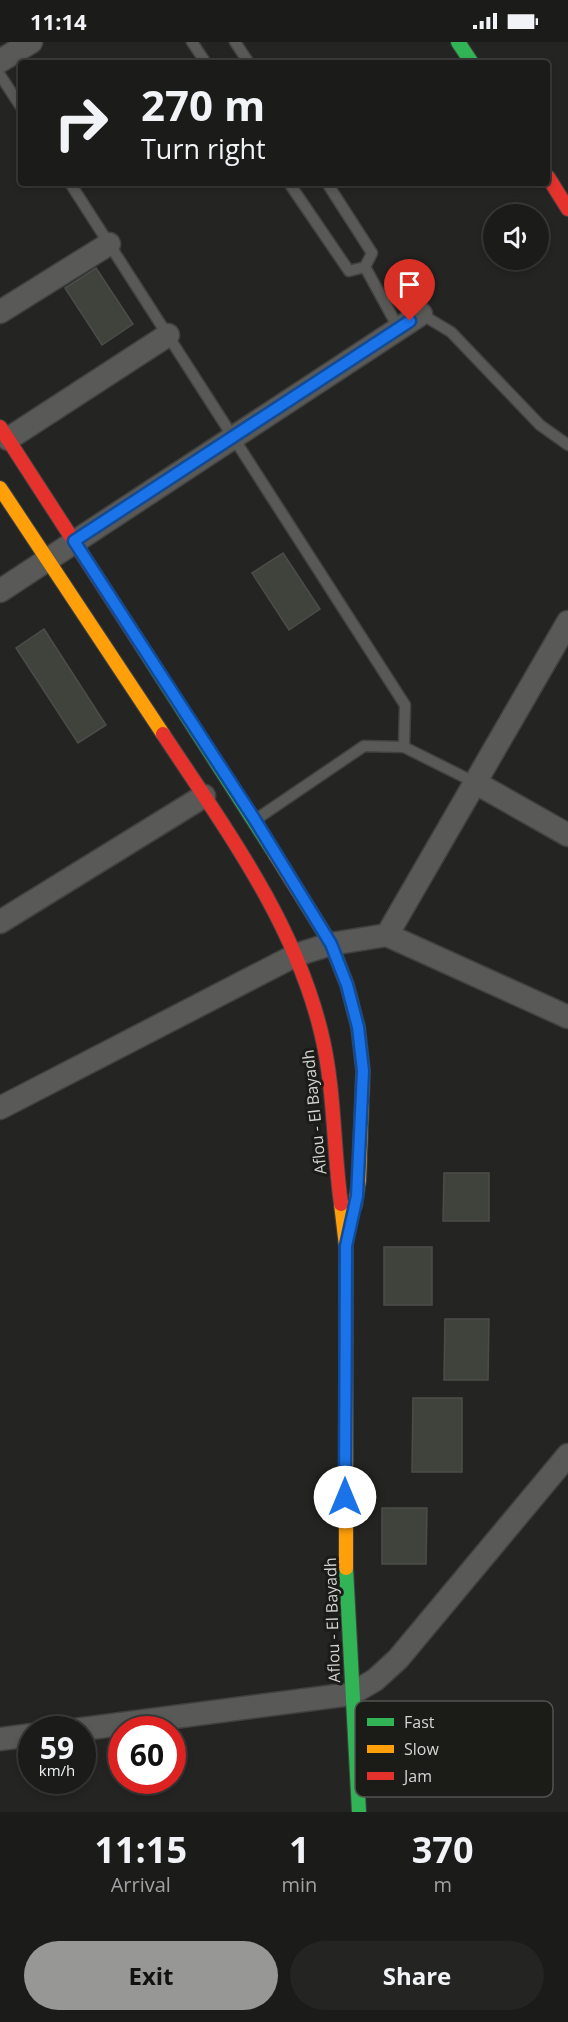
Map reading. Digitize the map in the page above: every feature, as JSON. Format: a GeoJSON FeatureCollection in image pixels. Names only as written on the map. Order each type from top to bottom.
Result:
{"type":"FeatureCollection","features":[{"type":"Feature","properties":{"kind":"main road"},"geometry":{"type":"LineString","coordinates":[[458,42],[470,60]]}},
{"type":"Feature","properties":{"kind":"main road"},"geometry":{"type":"LineString","coordinates":[[550,180],[568,208]]}},
{"type":"Feature","properties":{"kind":"main road","name":"Aflou - El Bayadh"},"geometry":{"type":"LineString","coordinates":[[4,433],[74,541],[242,828],[331,944],[347,985],[358,1027],[363,1071],[357,1196],[346,1246]]}},
{"type":"Feature","properties":{"kind":"main road","name":"Aflou - El Bayadh"},"geometry":{"type":"LineString","coordinates":[[0,488],[204,796],[242,828],[266,892],[296,955],[319,1024],[329,1076],[346,1246],[345,1497],[355,1753]]}},
{"type":"Feature","properties":{"kind":"main road","name":"Aflou - El Bayadh"},"geometry":{"type":"LineString","coordinates":[[358,1797],[359,1812]]}},
{"type":"Feature","properties":{"kind":"street"},"geometry":{"type":"LineString","coordinates":[[0,61],[31,42]]}},
{"type":"Feature","properties":{"kind":"street"},"geometry":{"type":"LineString","coordinates":[[0,312],[109,244]]}},
{"type":"Feature","properties":{"kind":"street"},"geometry":{"type":"LineString","coordinates":[[0,591],[421,314]]}},
{"type":"Feature","properties":{"kind":"street"},"geometry":{"type":"LineString","coordinates":[[4,433],[168,335]]}},
{"type":"Feature","properties":{"kind":"street"},"geometry":{"type":"LineString","coordinates":[[387,935],[568,622]]}},
{"type":"Feature","properties":{"kind":"street"},"geometry":{"type":"LineString","coordinates":[[476,783],[568,835]]}},
{"type":"Feature","properties":{"kind":"street"},"geometry":{"type":"LineString","coordinates":[[0,922],[204,796]]}},
{"type":"Feature","properties":{"kind":"street"},"geometry":{"type":"LineString","coordinates":[[0,1108],[296,955],[331,944],[387,935],[568,1017]]}},
{"type":"Feature","properties":{"kind":"street"},"geometry":{"type":"LineString","coordinates":[[96,1727],[351,1694],[375,1680],[398,1659],[568,1455]]}},
{"type":"Feature","properties":{"kind":"street"},"geometry":{"type":"LineString","coordinates":[[0,1739],[18,1737]]}},
{"type":"Feature","properties":{"kind":"lane"},"geometry":{"type":"LineString","coordinates":[[192,42],[204,60]]}},
{"type":"Feature","properties":{"kind":"lane"},"geometry":{"type":"LineString","coordinates":[[235,42],[247,60]]}},
{"type":"Feature","properties":{"kind":"lane"},"geometry":{"type":"LineString","coordinates":[[0,75],[18,102]]}},
{"type":"Feature","properties":{"kind":"lane"},"geometry":{"type":"LineString","coordinates":[[72,186],[405,705],[404,747]]}},
{"type":"Feature","properties":{"kind":"lane"},"geometry":{"type":"LineString","coordinates":[[291,186],[349,271],[365,267],[372,253],[329,186]]}},
{"type":"Feature","properties":{"kind":"lane"},"geometry":{"type":"LineString","coordinates":[[365,267],[399,329]]}},
{"type":"Feature","properties":{"kind":"lane"},"geometry":{"type":"LineString","coordinates":[[421,314],[451,332],[540,425],[568,445]]}},
{"type":"Feature","properties":{"kind":"lane"},"geometry":{"type":"LineString","coordinates":[[242,828],[364,746],[404,747],[476,783]]}},
{"type":"Feature","properties":{"kind":"building"},"geometry":{"type":"Polygon","coordinates":[[[96,268],[133,324],[102,345],[65,288],[96,268]]]}},
{"type":"Feature","properties":{"kind":"building"},"geometry":{"type":"Polygon","coordinates":[[[283,553],[320,609],[289,630],[252,573],[283,553]]]}},
{"type":"Feature","properties":{"kind":"building"},"geometry":{"type":"Polygon","coordinates":[[[44,629],[106,725],[78,743],[16,648],[44,629]]]}},
{"type":"Feature","properties":{"kind":"building"},"geometry":{"type":"Polygon","coordinates":[[[444,1173],[489,1173],[489,1221],[443,1221],[444,1173]]]}},
{"type":"Feature","properties":{"kind":"building"},"geometry":{"type":"Polygon","coordinates":[[[384,1247],[432,1247],[432,1305],[384,1305],[384,1247]]]}},
{"type":"Feature","properties":{"kind":"building"},"geometry":{"type":"Polygon","coordinates":[[[445,1319],[489,1319],[488,1380],[444,1380],[445,1319]]]}},
{"type":"Feature","properties":{"kind":"building"},"geometry":{"type":"Polygon","coordinates":[[[413,1398],[462,1398],[462,1472],[412,1472],[413,1398]]]}},
{"type":"Feature","properties":{"kind":"building"},"geometry":{"type":"Polygon","coordinates":[[[382,1508],[427,1508],[426,1564],[382,1564],[382,1508]]]}},
{"type":"Feature","properties":{"kind":"traffic: fast"},"geometry":{"type":"LineString","coordinates":[[458,42],[470,60]]}},
{"type":"Feature","properties":{"kind":"traffic: fast"},"geometry":{"type":"LineString","coordinates":[[141,645],[275,854]]}},
{"type":"Feature","properties":{"kind":"traffic: fast"},"geometry":{"type":"LineString","coordinates":[[346,1568],[355,1737]]}},
{"type":"Feature","properties":{"kind":"traffic: fast"},"geometry":{"type":"LineString","coordinates":[[358,1797],[359,1812]]}},
{"type":"Feature","properties":{"kind":"traffic: slow"},"geometry":{"type":"LineString","coordinates":[[0,488],[163,734]]}},
{"type":"Feature","properties":{"kind":"traffic: slow"},"geometry":{"type":"LineString","coordinates":[[275,854],[331,944],[347,985],[358,1027],[363,1071],[359,1180],[355,1206]]}},
{"type":"Feature","properties":{"kind":"traffic: slow"},"geometry":{"type":"LineString","coordinates":[[341,1204],[346,1246],[346,1568]]}},
{"type":"Feature","properties":{"kind":"traffic: jam"},"geometry":{"type":"LineString","coordinates":[[550,180],[568,209]]}},
{"type":"Feature","properties":{"kind":"traffic: jam"},"geometry":{"type":"LineString","coordinates":[[0,427],[141,645]]}},
{"type":"Feature","properties":{"kind":"traffic: jam"},"geometry":{"type":"LineString","coordinates":[[163,734],[255,877],[294,952],[309,991],[326,1053],[341,1204]]}},
{"type":"Feature","properties":{"kind":"route"},"geometry":{"type":"LineString","coordinates":[[345,1497],[346,1246],[357,1196],[363,1071],[358,1027],[347,985],[331,944],[255,820],[74,541],[410,321]]}}]}
